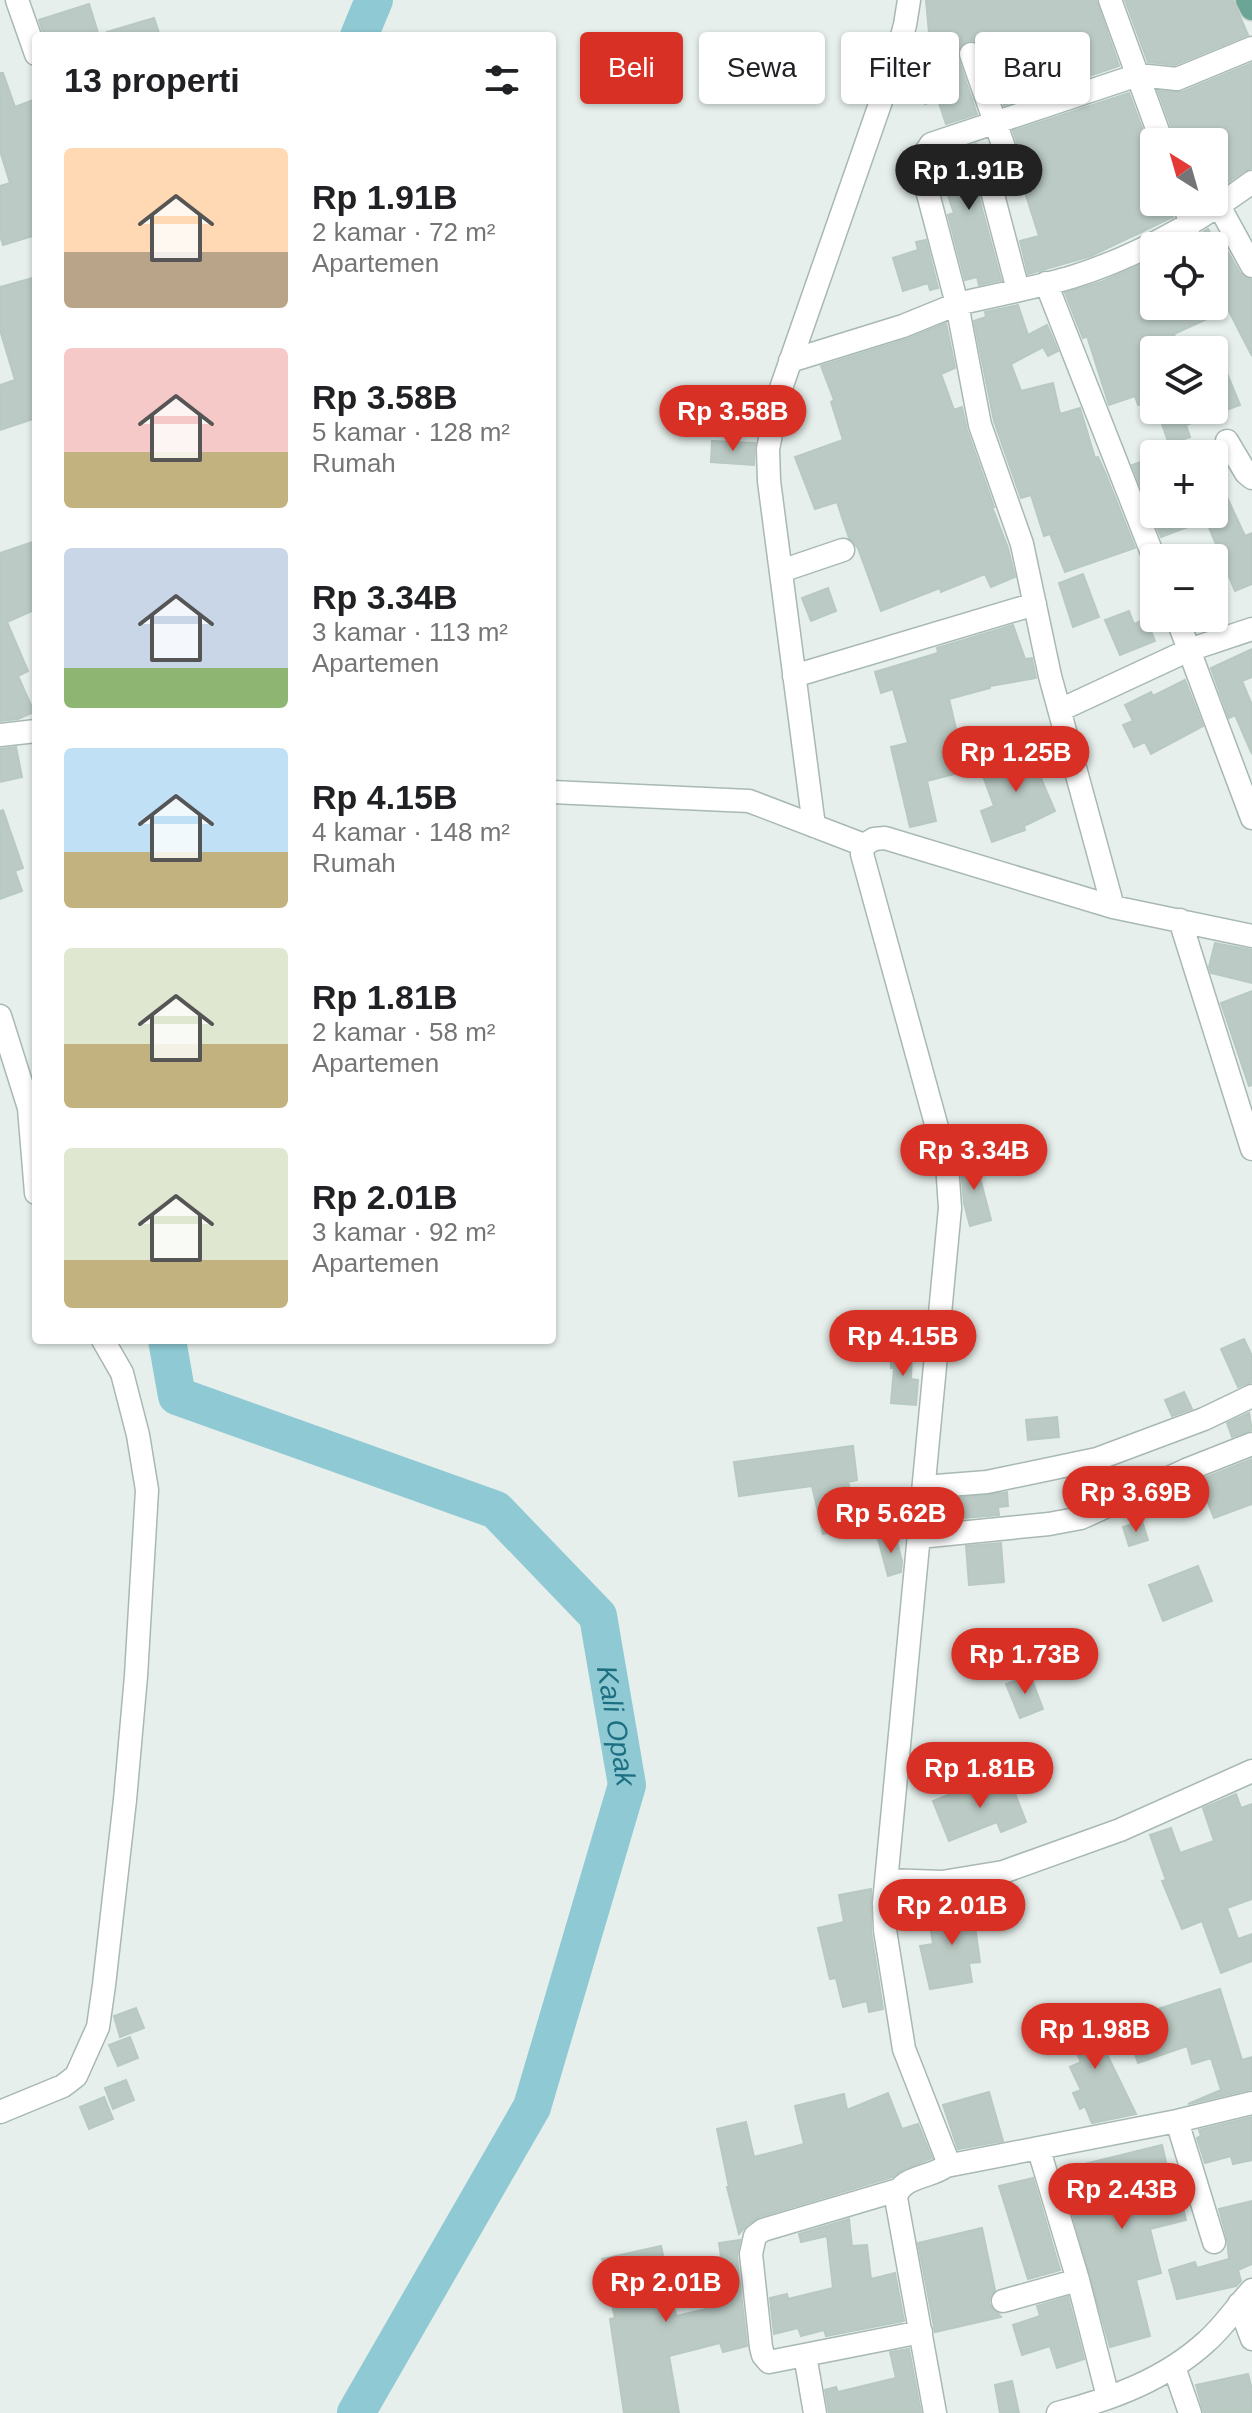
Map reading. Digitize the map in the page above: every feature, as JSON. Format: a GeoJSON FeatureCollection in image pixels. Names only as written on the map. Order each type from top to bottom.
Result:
{"type":"FeatureCollection","features":[{"type":"Feature","properties":{"kind":"main road"},"geometry":{"type":"LineString","coordinates":[[1248,0],[1252,8]]}},
{"type":"Feature","properties":{"kind":"street"},"geometry":{"type":"LineString","coordinates":[[17,0],[32,43]]}},
{"type":"Feature","properties":{"kind":"street"},"geometry":{"type":"LineString","coordinates":[[814,826],[769,481],[768,449],[771,423],[790,361],[895,61],[909,0]]}},
{"type":"Feature","properties":{"kind":"street"},"geometry":{"type":"LineString","coordinates":[[1110,0],[1157,128]]}},
{"type":"Feature","properties":{"kind":"street"},"geometry":{"type":"LineString","coordinates":[[1113,907],[1060,710],[1022,544],[980,425],[957,304],[921,159],[931,144],[1138,75],[1177,79],[1252,48]]}},
{"type":"Feature","properties":{"kind":"street"},"geometry":{"type":"LineString","coordinates":[[971,54],[1012,174],[998,184],[993,195],[1018,290]]}},
{"type":"Feature","properties":{"kind":"street"},"geometry":{"type":"LineString","coordinates":[[1228,199],[1252,182]]}},
{"type":"Feature","properties":{"kind":"street"},"geometry":{"type":"LineString","coordinates":[[1188,216],[1191,224]]}},
{"type":"Feature","properties":{"kind":"street"},"geometry":{"type":"LineString","coordinates":[[790,361],[903,326],[957,304],[1073,277],[1114,261],[1203,216]]}},
{"type":"Feature","properties":{"kind":"street"},"geometry":{"type":"LineString","coordinates":[[1224,216],[1252,266]]}},
{"type":"Feature","properties":{"kind":"street"},"geometry":{"type":"LineString","coordinates":[[1046,283],[1149,544]]}},
{"type":"Feature","properties":{"kind":"street"},"geometry":{"type":"LineString","coordinates":[[1228,443],[1252,478]]}},
{"type":"Feature","properties":{"kind":"street"},"geometry":{"type":"LineString","coordinates":[[781,571],[843,550]]}},
{"type":"Feature","properties":{"kind":"street"},"geometry":{"type":"LineString","coordinates":[[794,676],[1035,604]]}},
{"type":"Feature","properties":{"kind":"street"},"geometry":{"type":"LineString","coordinates":[[1060,710],[1189,650],[1252,629]]}},
{"type":"Feature","properties":{"kind":"street"},"geometry":{"type":"LineString","coordinates":[[1182,632],[1252,818]]}},
{"type":"Feature","properties":{"kind":"street"},"geometry":{"type":"LineString","coordinates":[[0,735],[32,731]]}},
{"type":"Feature","properties":{"kind":"street"},"geometry":{"type":"LineString","coordinates":[[556,792],[749,801],[864,845]]}},
{"type":"Feature","properties":{"kind":"street"},"geometry":{"type":"LineString","coordinates":[[946,2166],[947,2159],[904,2049],[885,1930],[884,1903],[950,1208],[947,1164],[864,867],[864,845],[874,839],[885,838],[1113,907],[1252,936]]}},
{"type":"Feature","properties":{"kind":"street"},"geometry":{"type":"LineString","coordinates":[[1180,920],[1252,1149]]}},
{"type":"Feature","properties":{"kind":"street"},"geometry":{"type":"LineString","coordinates":[[0,1016],[29,1108],[32,1144]]}},
{"type":"Feature","properties":{"kind":"street"},"geometry":{"type":"LineString","coordinates":[[0,2112],[63,2086],[76,2076],[98,2027],[104,1985],[135,1692],[147,1490],[138,1435],[122,1373],[105,1344]]}},
{"type":"Feature","properties":{"kind":"street"},"geometry":{"type":"LineString","coordinates":[[924,1487],[987,1482],[1097,1459],[1204,1419],[1252,1396]]}},
{"type":"Feature","properties":{"kind":"street"},"geometry":{"type":"LineString","coordinates":[[919,1537],[1081,1518],[1252,1444]]}},
{"type":"Feature","properties":{"kind":"street"},"geometry":{"type":"LineString","coordinates":[[887,1880],[942,1882],[1003,1872],[1120,1830],[1252,1771]]}},
{"type":"Feature","properties":{"kind":"street"},"geometry":{"type":"LineString","coordinates":[[921,2332],[769,2362],[763,2355],[751,2254],[755,2236],[763,2230],[898,2190],[904,2184],[946,2166],[1039,2150],[1252,2103]]}},
{"type":"Feature","properties":{"kind":"street"},"geometry":{"type":"LineString","coordinates":[[1177,2121],[1214,2242]]}},
{"type":"Feature","properties":{"kind":"street"},"geometry":{"type":"LineString","coordinates":[[1039,2150],[1078,2280],[1108,2397]]}},
{"type":"Feature","properties":{"kind":"street"},"geometry":{"type":"LineString","coordinates":[[898,2190],[896,2198],[903,2242],[935,2413]]}},
{"type":"Feature","properties":{"kind":"street"},"geometry":{"type":"LineString","coordinates":[[1003,2301],[1078,2280]]}},
{"type":"Feature","properties":{"kind":"street"},"geometry":{"type":"LineString","coordinates":[[1073,2411],[1151,2381],[1174,2367],[1209,2340],[1245,2297]]}},
{"type":"Feature","properties":{"kind":"street"},"geometry":{"type":"LineString","coordinates":[[1245,2297],[1252,2339]]}},
{"type":"Feature","properties":{"kind":"street"},"geometry":{"type":"LineString","coordinates":[[805,2355],[815,2413]]}},
{"type":"Feature","properties":{"kind":"street"},"geometry":{"type":"LineString","coordinates":[[1174,2367],[1190,2413]]}},
{"type":"Feature","properties":{"kind":"building"},"geometry":{"type":"Polygon","coordinates":[[[926,0],[1096,0],[1119,66],[1090,76],[1090,32],[975,32],[975,41],[967,41],[960,46],[959,52],[959,32],[929,32],[926,0]]]}},
{"type":"Feature","properties":{"kind":"building"},"geometry":{"type":"Polygon","coordinates":[[[1125,0],[1233,0],[1248,35],[1175,65],[1148,62],[1125,0]]]}},
{"type":"Feature","properties":{"kind":"building"},"geometry":{"type":"Polygon","coordinates":[[[89,4],[98,32],[43,32],[39,20],[89,4]]]}},
{"type":"Feature","properties":{"kind":"building"},"geometry":{"type":"Polygon","coordinates":[[[154,18],[159,32],[107,32],[154,18]]]}},
{"type":"Feature","properties":{"kind":"building"},"geometry":{"type":"Polygon","coordinates":[[[959,61],[977,114],[946,124],[939,104],[959,104],[959,61]]]}},
{"type":"Feature","properties":{"kind":"building"},"geometry":{"type":"Polygon","coordinates":[[[1252,63],[1252,168],[1228,182],[1228,128],[1172,128],[1158,91],[1182,92],[1252,63]]]}},
{"type":"Feature","properties":{"kind":"building"},"geometry":{"type":"Polygon","coordinates":[[[0,73],[3,73],[15,107],[32,101],[32,236],[3,245],[0,235],[0,186],[10,183],[0,151],[0,73]]]}},
{"type":"Feature","properties":{"kind":"building"},"geometry":{"type":"Polygon","coordinates":[[[1129,93],[1142,128],[1140,216],[1173,217],[1091,256],[1028,274],[1020,241],[1039,236],[1022,183],[1025,166],[1013,131],[1129,93]]]}},
{"type":"Feature","properties":{"kind":"building"},"geometry":{"type":"Polygon","coordinates":[[[976,144],[983,164],[994,161],[997,169],[985,178],[979,198],[1001,280],[979,285],[977,277],[965,280],[948,215],[954,213],[936,161],[940,156],[976,144]]]}},
{"type":"Feature","properties":{"kind":"building"},"geometry":{"type":"Polygon","coordinates":[[[926,240],[938,288],[930,290],[928,283],[903,291],[893,258],[918,250],[916,242],[926,240]]]}},
{"type":"Feature","properties":{"kind":"building"},"geometry":{"type":"Polygon","coordinates":[[[1228,252],[1240,273],[1252,280],[1252,356],[1228,309],[1228,252]]]}},
{"type":"Feature","properties":{"kind":"building"},"geometry":{"type":"Polygon","coordinates":[[[1140,265],[1140,320],[1205,320],[1175,336],[1140,336],[1138,405],[1135,396],[1109,405],[1087,336],[1083,338],[1065,293],[1140,265]]]}},
{"type":"Feature","properties":{"kind":"building"},"geometry":{"type":"Polygon","coordinates":[[[32,278],[32,419],[0,430],[0,385],[15,380],[0,330],[0,287],[32,278]]]}},
{"type":"Feature","properties":{"kind":"building"},"geometry":{"type":"Polygon","coordinates":[[[1018,305],[1028,335],[1047,325],[1058,351],[1048,356],[1043,347],[1011,364],[1021,391],[1053,383],[1060,414],[1080,408],[1095,458],[1098,457],[1106,475],[1135,548],[1065,572],[1050,534],[1044,536],[1031,495],[1021,498],[994,421],[974,321],[986,317],[985,312],[1018,305]]]}},
{"type":"Feature","properties":{"kind":"building"},"geometry":{"type":"Polygon","coordinates":[[[946,323],[955,368],[941,374],[954,410],[962,407],[1015,577],[991,587],[985,574],[881,611],[837,502],[815,509],[795,457],[843,440],[831,402],[834,400],[821,366],[907,339],[946,323]]]}},
{"type":"Feature","properties":{"kind":"building"},"geometry":{"type":"Polygon","coordinates":[[[1228,376],[1240,405],[1228,409],[1228,376]]]}},
{"type":"Feature","properties":{"kind":"building"},"geometry":{"type":"Polygon","coordinates":[[[1162,424],[1189,424],[1186,425],[1190,437],[1168,440],[1162,424]]]}},
{"type":"Feature","properties":{"kind":"building"},"geometry":{"type":"Polygon","coordinates":[[[712,441],[755,443],[754,465],[711,462],[712,441]]]}},
{"type":"Feature","properties":{"kind":"building"},"geometry":{"type":"Polygon","coordinates":[[[1140,462],[1140,485],[1132,465],[1140,462]]]}},
{"type":"Feature","properties":{"kind":"building"},"geometry":{"type":"Polygon","coordinates":[[[1228,499],[1245,536],[1252,533],[1252,584],[1235,591],[1228,574],[1228,544],[1216,544],[1209,528],[1228,528],[1228,499]]]}},
{"type":"Feature","properties":{"kind":"building"},"geometry":{"type":"Polygon","coordinates":[[[1157,528],[1185,528],[1161,537],[1157,528]]]}},
{"type":"Feature","properties":{"kind":"building"},"geometry":{"type":"Polygon","coordinates":[[[32,542],[32,611],[7,622],[28,671],[18,676],[32,713],[18,719],[0,721],[0,553],[32,542]]]}},
{"type":"Feature","properties":{"kind":"building"},"geometry":{"type":"Polygon","coordinates":[[[1083,574],[1099,617],[1073,627],[1059,583],[1083,574]]]}},
{"type":"Feature","properties":{"kind":"building"},"geometry":{"type":"Polygon","coordinates":[[[828,588],[836,611],[811,621],[802,598],[828,588]]]}},
{"type":"Feature","properties":{"kind":"building"},"geometry":{"type":"Polygon","coordinates":[[[1129,611],[1134,624],[1140,622],[1140,632],[1151,632],[1155,641],[1120,655],[1105,620],[1129,611]]]}},
{"type":"Feature","properties":{"kind":"building"},"geometry":{"type":"Polygon","coordinates":[[[1013,625],[1025,659],[1032,658],[1036,678],[990,686],[949,699],[966,771],[927,781],[936,821],[910,827],[891,747],[908,743],[893,689],[881,693],[875,672],[938,653],[937,648],[1013,625]]]}},
{"type":"Feature","properties":{"kind":"building"},"geometry":{"type":"Polygon","coordinates":[[[1252,649],[1252,677],[1242,681],[1252,705],[1252,754],[1235,715],[1229,718],[1211,668],[1252,649]]]}},
{"type":"Feature","properties":{"kind":"building"},"geometry":{"type":"Polygon","coordinates":[[[1185,680],[1203,726],[1151,754],[1145,742],[1134,747],[1123,725],[1133,721],[1125,705],[1151,692],[1153,696],[1185,680]]]}},
{"type":"Feature","properties":{"kind":"building"},"geometry":{"type":"Polygon","coordinates":[[[1022,734],[1055,811],[1024,826],[1025,830],[992,842],[981,811],[994,806],[983,776],[1013,765],[1003,743],[1022,734]]]}},
{"type":"Feature","properties":{"kind":"building"},"geometry":{"type":"Polygon","coordinates":[[[16,747],[22,777],[0,782],[0,749],[16,747]]]}},
{"type":"Feature","properties":{"kind":"building"},"geometry":{"type":"Polygon","coordinates":[[[3,810],[23,868],[15,871],[22,891],[0,899],[0,811],[3,810]]]}},
{"type":"Feature","properties":{"kind":"building"},"geometry":{"type":"Polygon","coordinates":[[[1215,943],[1252,950],[1252,983],[1211,973],[1209,967],[1215,943]]]}},
{"type":"Feature","properties":{"kind":"building"},"geometry":{"type":"Polygon","coordinates":[[[1252,991],[1252,1085],[1249,1086],[1221,1003],[1252,991]]]}},
{"type":"Feature","properties":{"kind":"building"},"geometry":{"type":"Polygon","coordinates":[[[974,1155],[991,1220],[970,1226],[964,1203],[960,1159],[974,1155]]]}},
{"type":"Feature","properties":{"kind":"building"},"geometry":{"type":"Polygon","coordinates":[[[1244,1339],[1252,1356],[1252,1382],[1238,1387],[1221,1349],[1244,1339]]]}},
{"type":"Feature","properties":{"kind":"building"},"geometry":{"type":"Polygon","coordinates":[[[891,1350],[912,1350],[911,1379],[918,1380],[916,1405],[891,1403],[894,1368],[891,1368],[891,1350]]]}},
{"type":"Feature","properties":{"kind":"building"},"geometry":{"type":"Polygon","coordinates":[[[1184,1392],[1192,1409],[1172,1416],[1165,1400],[1184,1392]]]}},
{"type":"Feature","properties":{"kind":"building"},"geometry":{"type":"Polygon","coordinates":[[[1249,1413],[1252,1430],[1232,1437],[1227,1423],[1249,1413]]]}},
{"type":"Feature","properties":{"kind":"building"},"geometry":{"type":"Polygon","coordinates":[[[1057,1417],[1059,1437],[1028,1440],[1026,1420],[1057,1417]]]}},
{"type":"Feature","properties":{"kind":"building"},"geometry":{"type":"Polygon","coordinates":[[[853,1446],[857,1480],[848,1482],[859,1525],[823,1534],[812,1486],[739,1496],[734,1462],[853,1446]]]}},
{"type":"Feature","properties":{"kind":"building"},"geometry":{"type":"Polygon","coordinates":[[[1252,1459],[1252,1504],[1214,1518],[1199,1480],[1252,1459]]]}},
{"type":"Feature","properties":{"kind":"building"},"geometry":{"type":"Polygon","coordinates":[[[1007,1492],[1008,1506],[998,1507],[999,1515],[964,1518],[963,1510],[949,1512],[948,1499],[1007,1492]]]}},
{"type":"Feature","properties":{"kind":"building"},"geometry":{"type":"Polygon","coordinates":[[[1142,1521],[1148,1540],[1129,1546],[1123,1527],[1142,1521]]]}},
{"type":"Feature","properties":{"kind":"building"},"geometry":{"type":"Polygon","coordinates":[[[895,1534],[902,1561],[901,1572],[888,1576],[878,1539],[895,1534]]]}},
{"type":"Feature","properties":{"kind":"building"},"geometry":{"type":"Polygon","coordinates":[[[1001,1543],[1004,1582],[969,1585],[966,1546],[1001,1543]]]}},
{"type":"Feature","properties":{"kind":"building"},"geometry":{"type":"Polygon","coordinates":[[[1198,1566],[1212,1601],[1163,1621],[1149,1585],[1198,1566]]]}},
{"type":"Feature","properties":{"kind":"building"},"geometry":{"type":"Polygon","coordinates":[[[1030,1675],[1043,1709],[1020,1718],[1006,1684],[1030,1675]]]}},
{"type":"Feature","properties":{"kind":"building"},"geometry":{"type":"Polygon","coordinates":[[[1009,1778],[1026,1822],[1001,1832],[997,1822],[949,1841],[933,1801],[967,1787],[970,1794],[1009,1778]]]}},
{"type":"Feature","properties":{"kind":"building"},"geometry":{"type":"Polygon","coordinates":[[[1236,1794],[1241,1808],[1252,1804],[1252,1899],[1227,1908],[1238,1939],[1252,1934],[1252,1961],[1221,1973],[1202,1921],[1182,1929],[1162,1881],[1166,1880],[1150,1835],[1171,1828],[1180,1853],[1214,1841],[1203,1808],[1236,1794]]]}},
{"type":"Feature","properties":{"kind":"building"},"geometry":{"type":"Polygon","coordinates":[[[871,1889],[871,1931],[883,2009],[869,2012],[867,2001],[843,2007],[836,1978],[830,1979],[818,1928],[844,1922],[839,1895],[871,1889]]]}},
{"type":"Feature","properties":{"kind":"building"},"geometry":{"type":"Polygon","coordinates":[[[968,1892],[966,1920],[974,1919],[980,1962],[969,1963],[972,1982],[930,1989],[920,1946],[933,1944],[930,1925],[946,1923],[948,1895],[968,1892]]]}},
{"type":"Feature","properties":{"kind":"building"},"geometry":{"type":"Polygon","coordinates":[[[1220,1989],[1242,2060],[1252,2057],[1252,2089],[1188,2104],[1221,2090],[1211,2058],[1192,2064],[1187,2046],[1138,2063],[1124,2020],[1220,1989]]]}},
{"type":"Feature","properties":{"kind":"building"},"geometry":{"type":"Polygon","coordinates":[[[1083,2005],[1136,2114],[1092,2123],[1085,2106],[1080,2109],[1073,2093],[1081,2090],[1070,2067],[1081,2062],[1059,2017],[1083,2005]]]}},
{"type":"Feature","properties":{"kind":"building"},"geometry":{"type":"Polygon","coordinates":[[[136,2008],[144,2028],[120,2037],[114,2016],[136,2008]]]}},
{"type":"Feature","properties":{"kind":"building"},"geometry":{"type":"Polygon","coordinates":[[[130,2037],[138,2058],[118,2066],[109,2045],[130,2037]]]}},
{"type":"Feature","properties":{"kind":"building"},"geometry":{"type":"Polygon","coordinates":[[[126,2080],[134,2100],[113,2109],[105,2088],[126,2080]]]}},
{"type":"Feature","properties":{"kind":"building"},"geometry":{"type":"Polygon","coordinates":[[[989,2092],[1003,2141],[958,2149],[943,2105],[989,2092]]]}},
{"type":"Feature","properties":{"kind":"building"},"geometry":{"type":"Polygon","coordinates":[[[888,2093],[902,2129],[918,2124],[932,2158],[892,2177],[759,2217],[739,2234],[717,2129],[746,2122],[754,2157],[804,2144],[795,2106],[844,2094],[847,2110],[888,2093]]]}},
{"type":"Feature","properties":{"kind":"building"},"geometry":{"type":"Polygon","coordinates":[[[104,2097],[113,2119],[89,2129],[80,2107],[104,2097]]]}},
{"type":"Feature","properties":{"kind":"building"},"geometry":{"type":"Polygon","coordinates":[[[1252,2117],[1252,2160],[1233,2164],[1231,2156],[1205,2163],[1197,2138],[1201,2136],[1199,2130],[1252,2117]]]}},
{"type":"Feature","properties":{"kind":"building"},"geometry":{"type":"Polygon","coordinates":[[[1162,2145],[1174,2196],[1180,2194],[1186,2220],[1150,2229],[1161,2273],[1136,2280],[1150,2336],[1110,2347],[1060,2170],[1162,2145]]]}},
{"type":"Feature","properties":{"kind":"building"},"geometry":{"type":"Polygon","coordinates":[[[1033,2178],[1060,2270],[1028,2279],[999,2186],[1033,2178]]]}},
{"type":"Feature","properties":{"kind":"building"},"geometry":{"type":"Polygon","coordinates":[[[1252,2201],[1252,2264],[1238,2270],[1241,2281],[1236,2286],[1177,2299],[1169,2270],[1195,2262],[1197,2268],[1229,2259],[1219,2209],[1252,2201]]]}},
{"type":"Feature","properties":{"kind":"building"},"geometry":{"type":"Polygon","coordinates":[[[849,2219],[852,2246],[867,2245],[871,2279],[895,2273],[904,2321],[826,2336],[824,2330],[801,2336],[798,2328],[774,2334],[770,2298],[787,2294],[788,2299],[833,2288],[827,2236],[801,2242],[799,2234],[849,2219]]]}},
{"type":"Feature","properties":{"kind":"building"},"geometry":{"type":"Polygon","coordinates":[[[982,2228],[995,2290],[989,2304],[1001,2317],[935,2332],[918,2243],[982,2228]]]}},
{"type":"Feature","properties":{"kind":"building"},"geometry":{"type":"Polygon","coordinates":[[[740,2240],[737,2256],[747,2346],[723,2352],[720,2343],[669,2356],[679,2413],[624,2413],[610,2319],[615,2318],[602,2259],[661,2246],[676,2316],[719,2306],[712,2258],[721,2257],[719,2243],[740,2240]]]}},
{"type":"Feature","properties":{"kind":"building"},"geometry":{"type":"Polygon","coordinates":[[[1068,2297],[1084,2359],[1057,2368],[1050,2346],[1022,2355],[1013,2325],[1040,2316],[1037,2306],[1068,2297]]]}},
{"type":"Feature","properties":{"kind":"building"},"geometry":{"type":"Polygon","coordinates":[[[909,2349],[921,2413],[829,2413],[825,2390],[836,2387],[838,2392],[896,2378],[890,2352],[909,2349]]]}},
{"type":"Feature","properties":{"kind":"building"},"geometry":{"type":"Polygon","coordinates":[[[1248,2374],[1252,2389],[1252,2413],[1204,2413],[1196,2385],[1248,2374]]]}},
{"type":"Feature","properties":{"kind":"building"},"geometry":{"type":"Polygon","coordinates":[[[1012,2381],[1019,2413],[1000,2413],[995,2385],[1012,2381]]]}},
{"type":"Feature","properties":{"kind":"waterway","name":"Kali Opak"},"geometry":{"type":"LineString","coordinates":[[361,32],[374,0]]}},
{"type":"Feature","properties":{"kind":"waterway","name":"Kali Opak"},"geometry":{"type":"LineString","coordinates":[[168,1344],[177,1396],[496,1510],[598,1616],[627,1785],[532,2107],[356,2413]]}}]}
